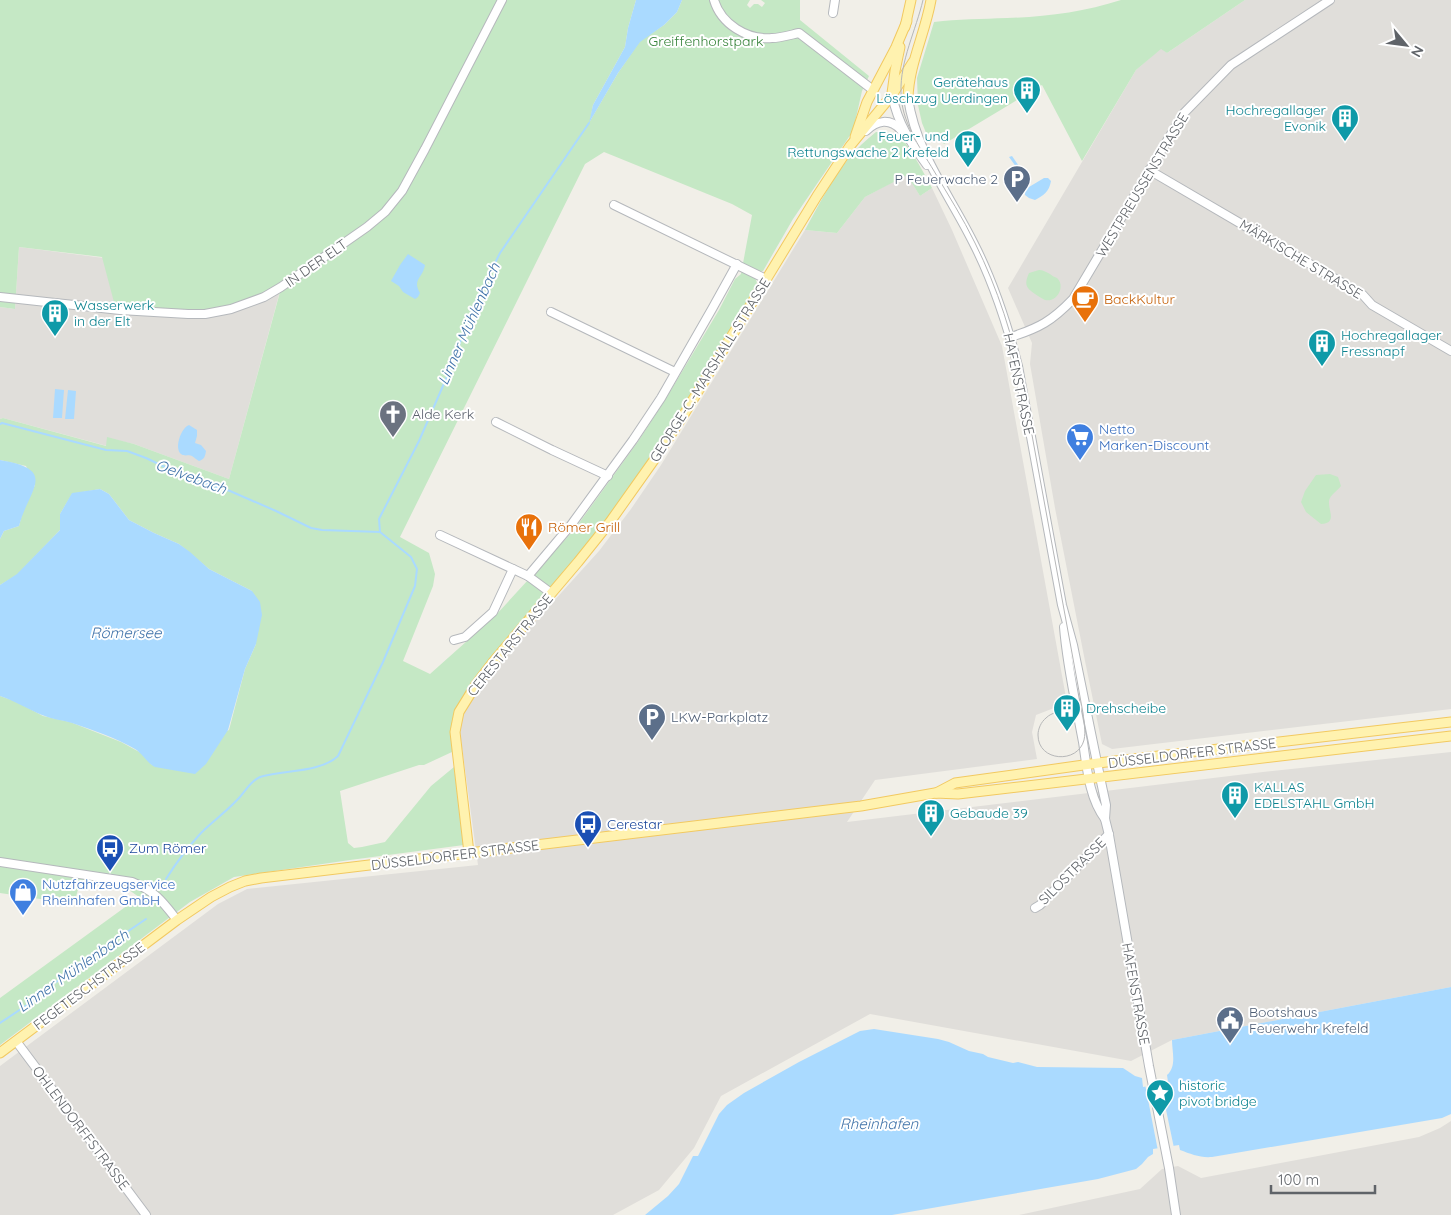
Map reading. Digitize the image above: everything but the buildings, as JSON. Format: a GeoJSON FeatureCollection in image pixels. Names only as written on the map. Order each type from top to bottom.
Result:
{"type":"FeatureCollection","features":[{"type":"Feature","properties":{"kind":"main road","name":"HAFENSTRASSE"},"geometry":{"type":"LineString","coordinates":[[892,95],[894,71],[911,0]]}},
{"type":"Feature","properties":{"kind":"main road","name":"HAFENSTRASSE"},"geometry":{"type":"LineString","coordinates":[[908,98],[908,84],[913,62],[931,0]]}},
{"type":"Feature","properties":{"kind":"main road"},"geometry":{"type":"LineString","coordinates":[[850,146],[873,90],[896,47],[907,21]]}},
{"type":"Feature","properties":{"kind":"main road","name":"GEORGE-C.-MARSHALL-STRASSE"},"geometry":{"type":"LineString","coordinates":[[558,585],[610,522],[654,460],[683,416],[817,196],[850,146],[875,121],[913,62]]}},
{"type":"Feature","properties":{"kind":"main road","name":"CERESTARSTRASSE"},"geometry":{"type":"LineString","coordinates":[[470,853],[455,732],[457,720],[465,702],[493,662],[558,585]]}},
{"type":"Feature","properties":{"kind":"main road","name":"DÜSSELDORFER STRASSE"},"geometry":{"type":"LineString","coordinates":[[935,793],[956,783],[1087,765],[1451,722]]}},
{"type":"Feature","properties":{"kind":"main road","name":"DÜSSELDORFER STRASSE"},"geometry":{"type":"LineString","coordinates":[[177,920],[211,896],[245,881],[861,806],[935,793],[958,794],[1451,736]]}},
{"type":"Feature","properties":{"kind":"main road","name":"FEGETESCHSTRASSE"},"geometry":{"type":"LineString","coordinates":[[0,1052],[177,920]]}},
{"type":"Feature","properties":{"kind":"street","name":"IN DER ELT"},"geometry":{"type":"LineString","coordinates":[[0,297],[146,312],[205,314],[245,305],[281,287],[367,227],[385,212],[402,191],[426,149],[502,0]]}},
{"type":"Feature","properties":{"kind":"street"},"geometry":{"type":"LineString","coordinates":[[714,0],[722,17],[733,28],[748,35],[771,38],[799,33],[873,90]]}},
{"type":"Feature","properties":{"kind":"street"},"geometry":{"type":"LineString","coordinates":[[833,13],[835,0]]}},
{"type":"Feature","properties":{"kind":"street","name":"WESTPREUSSENSTRASSE"},"geometry":{"type":"LineString","coordinates":[[1010,338],[1046,323],[1073,299],[1183,114],[1231,65],[1330,0]]}},
{"type":"Feature","properties":{"kind":"street","name":"HAFENSTRASSE"},"geometry":{"type":"LineString","coordinates":[[892,95],[899,122],[908,138],[936,176]]}},
{"type":"Feature","properties":{"kind":"street","name":"HAFENSTRASSE"},"geometry":{"type":"LineString","coordinates":[[908,98],[911,117],[918,138],[936,176],[975,244],[999,300],[1010,338],[1022,386],[1062,605],[1098,764],[1106,805],[1105,819]]}},
{"type":"Feature","properties":{"kind":"street"},"geometry":{"type":"LineString","coordinates":[[866,108],[867,115],[875,121],[896,125],[908,138]]}},
{"type":"Feature","properties":{"kind":"street","name":"MÄRKISCHE STRASSE"},"geometry":{"type":"LineString","coordinates":[[1149,170],[1362,295],[1372,305],[1451,351]]}},
{"type":"Feature","properties":{"kind":"street"},"geometry":{"type":"LineString","coordinates":[[614,205],[766,279]]}},
{"type":"Feature","properties":{"kind":"street"},"geometry":{"type":"LineString","coordinates":[[528,576],[571,525],[633,440],[675,372],[737,264]]}},
{"type":"Feature","properties":{"kind":"street"},"geometry":{"type":"LineString","coordinates":[[551,312],[675,372]]}},
{"type":"Feature","properties":{"kind":"street"},"geometry":{"type":"LineString","coordinates":[[496,422],[608,476]]}},
{"type":"Feature","properties":{"kind":"street"},"geometry":{"type":"LineString","coordinates":[[440,535],[528,576],[551,593]]}},
{"type":"Feature","properties":{"kind":"street"},"geometry":{"type":"LineString","coordinates":[[454,640],[465,637],[493,612],[513,569]]}},
{"type":"Feature","properties":{"kind":"street","name":"HAFENSTRASSE"},"geometry":{"type":"LineString","coordinates":[[1062,605],[1069,668],[1089,778],[1098,808],[1105,819],[1109,834],[1176,1215]]}},
{"type":"Feature","properties":{"kind":"street","name":"SILOSTRASSE"},"geometry":{"type":"LineString","coordinates":[[1035,908],[1109,834]]}},
{"type":"Feature","properties":{"kind":"street"},"geometry":{"type":"LineString","coordinates":[[0,862],[132,882],[155,894],[177,920]]}},
{"type":"Feature","properties":{"kind":"street","name":"OHLENDORFFSTRASSE"},"geometry":{"type":"LineString","coordinates":[[16,1041],[146,1215]]}},
{"type":"Feature","properties":{"kind":"shaded area"},"geometry":{"type":"Polygon","coordinates":[[[1245,0],[1451,0],[1451,709],[1112,749],[1102,744],[1085,661],[1055,508],[1030,364],[1032,343],[1008,288],[1136,70],[1161,48],[1167,53],[1245,0]]]}},
{"type":"Feature","properties":{"kind":"shaded area"},"geometry":{"type":"Polygon","coordinates":[[[907,174],[920,196],[932,188],[1002,346],[1067,703],[1036,715],[1032,732],[1037,759],[875,780],[847,822],[1263,772],[1451,752],[1451,987],[1172,1040],[1131,1061],[870,1014],[721,1096],[694,1148],[659,1190],[613,1215],[0,1215],[0,1066],[218,904],[247,889],[478,865],[459,725],[465,709],[495,666],[599,551],[631,509],[661,465],[805,230],[837,233],[865,197],[907,174]]]}},
{"type":"Feature","properties":{"kind":"shaded area","name":"Wasserwerk in der Elt"},"geometry":{"type":"Polygon","coordinates":[[[19,247],[104,258],[280,291],[229,479],[134,444],[107,438],[107,446],[3,418],[0,419],[0,307],[15,309],[19,247]]]}},
{"type":"Feature","properties":{"kind":"shaded area"},"geometry":{"type":"Polygon","coordinates":[[[1451,1121],[1451,1215],[1019,1215],[1140,1189],[1162,1169],[1178,1166],[1201,1178],[1419,1137],[1451,1121]]]}},
{"type":"Feature","properties":{"kind":"green space","name":"Greiffenhorstpark"},"geometry":{"type":"Polygon","coordinates":[[[0,0],[636,0],[625,47],[593,105],[590,121],[618,73],[640,41],[664,25],[677,12],[682,0],[750,0],[747,5],[750,8],[754,4],[762,7],[765,3],[761,0],[800,0],[800,20],[869,76],[862,91],[853,131],[793,219],[763,271],[747,273],[754,278],[757,285],[680,414],[629,491],[458,708],[452,723],[452,752],[424,765],[340,791],[348,843],[354,848],[362,847],[385,842],[431,786],[454,767],[464,845],[234,877],[190,902],[0,1045],[0,998],[139,897],[129,890],[80,882],[74,904],[0,893],[0,696],[17,702],[43,716],[70,722],[121,742],[143,754],[152,765],[229,730],[245,669],[256,644],[252,591],[209,569],[179,544],[129,520],[109,494],[100,489],[72,494],[60,514],[60,530],[17,575],[0,585],[0,539],[4,531],[19,526],[22,514],[35,485],[26,466],[0,460],[0,419],[3,418],[106,446],[107,437],[134,444],[229,479],[280,292],[243,309],[207,316],[115,306],[102,257],[19,247],[15,309],[0,307],[0,0]],[[604,152],[585,164],[400,537],[429,553],[435,574],[433,586],[403,661],[430,674],[495,616],[574,530],[637,443],[719,310],[735,279],[741,274],[752,215],[732,204],[604,152]]]}},
{"type":"Feature","properties":{"kind":"green space"},"geometry":{"type":"Polygon","coordinates":[[[1121,0],[1245,0],[1167,53],[1161,49],[1136,70],[1082,161],[1042,85],[944,144],[937,135],[929,140],[922,123],[918,105],[917,78],[934,22],[1050,15],[1079,11],[1121,0]]]}},
{"type":"Feature","properties":{"kind":"green space"},"geometry":{"type":"Polygon","coordinates":[[[876,132],[896,134],[900,137],[916,158],[932,188],[920,196],[907,175],[865,197],[837,233],[805,230],[842,167],[858,148],[876,132]]]}},
{"type":"Feature","properties":{"kind":"green space"},"geometry":{"type":"Polygon","coordinates":[[[1039,270],[1050,274],[1060,281],[1059,293],[1053,299],[1045,300],[1026,285],[1029,273],[1039,270]]]}},
{"type":"Feature","properties":{"kind":"green space"},"geometry":{"type":"Polygon","coordinates":[[[1330,474],[1338,477],[1341,486],[1330,498],[1330,521],[1321,524],[1306,512],[1301,502],[1305,491],[1316,475],[1330,474]]]}},
{"type":"Feature","properties":{"kind":"water"},"geometry":{"type":"Polygon","coordinates":[[[636,0],[682,0],[677,12],[664,25],[640,42],[618,73],[589,123],[593,105],[625,47],[636,0]]]}},
{"type":"Feature","properties":{"kind":"water"},"geometry":{"type":"Polygon","coordinates":[[[1012,156],[1025,175],[1029,187],[1044,178],[1048,178],[1051,181],[1049,188],[1043,195],[1035,200],[1025,195],[1023,180],[1009,157],[1012,156]]]}},
{"type":"Feature","properties":{"kind":"water"},"geometry":{"type":"Polygon","coordinates":[[[408,254],[425,265],[417,285],[420,293],[415,299],[403,292],[399,286],[391,281],[408,254]]]}},
{"type":"Feature","properties":{"kind":"water"},"geometry":{"type":"Polygon","coordinates":[[[55,389],[64,390],[62,418],[53,418],[55,389]]]}},
{"type":"Feature","properties":{"kind":"water"},"geometry":{"type":"Polygon","coordinates":[[[68,390],[76,391],[74,419],[65,419],[68,390]]]}},
{"type":"Feature","properties":{"kind":"water"},"geometry":{"type":"Polygon","coordinates":[[[189,425],[197,430],[195,443],[201,445],[206,451],[204,458],[199,461],[191,455],[182,455],[179,451],[179,438],[183,430],[189,425]]]}},
{"type":"Feature","properties":{"kind":"water"},"geometry":{"type":"Polygon","coordinates":[[[0,460],[18,464],[29,469],[35,475],[35,482],[19,526],[4,531],[0,539],[0,460]]]}},
{"type":"Feature","properties":{"kind":"water","name":"Römersee"},"geometry":{"type":"Polygon","coordinates":[[[100,489],[109,494],[129,520],[179,544],[209,569],[252,591],[260,602],[262,615],[256,644],[245,669],[228,730],[206,764],[195,774],[155,767],[138,751],[120,741],[72,723],[45,716],[0,696],[0,585],[17,574],[60,530],[60,514],[72,493],[100,489]]]}},
{"type":"Feature","properties":{"kind":"water","name":"Rheinhafen"},"geometry":{"type":"Polygon","coordinates":[[[1451,987],[1451,1114],[1442,1118],[1212,1157],[1188,1153],[1180,1150],[1179,1145],[1153,1149],[1153,1154],[1136,1169],[1098,1179],[892,1215],[645,1215],[679,1184],[693,1156],[698,1156],[719,1114],[727,1105],[744,1093],[799,1062],[860,1031],[874,1029],[938,1039],[988,1057],[1037,1067],[1123,1068],[1142,1078],[1143,1087],[1168,1082],[1167,1075],[1173,1063],[1172,1040],[1451,987]]]}},
{"type":"Feature","properties":{"kind":"pier","name":"historic pivot bridge"},"geometry":{"type":"Polygon","coordinates":[[[1160,1081],[1174,1148],[1158,1151],[1145,1084],[1160,1081]]]}},
{"type":"Feature","properties":{"kind":"waterway","name":"Linner Mühlenbach"},"geometry":{"type":"LineString","coordinates":[[166,879],[196,838],[257,779],[269,775],[311,768],[338,756],[383,662],[415,586],[417,569],[411,557],[380,532],[379,519],[419,441],[449,372],[474,305],[500,253],[589,123]]}},
{"type":"Feature","properties":{"kind":"waterway","name":"Oelvebach"},"geometry":{"type":"LineString","coordinates":[[0,424],[106,450],[127,451],[190,479],[230,491],[311,528],[380,532]]}},
{"type":"Feature","properties":{"kind":"waterway","name":"Linner Mühlenbach"},"geometry":{"type":"LineString","coordinates":[[0,1023],[27,1005],[40,992],[146,919]]}},
{"type":"Feature","properties":{"kind":"tram line"},"geometry":{"type":"LineString","coordinates":[[923,0],[901,80],[904,113],[917,143],[975,243],[998,296],[1015,349],[1083,713],[1085,737],[1080,748],[1067,756],[1051,755],[1044,751],[1040,744],[1039,728],[1048,716],[1067,709]]}},
{"type":"Feature","properties":{"kind":"place","name":"Gerätehaus Löschzug Uerdingen"},"geometry":{"type":"Point","coordinates":[1027,114]}},
{"type":"Feature","properties":{"kind":"place","name":"Hochregallager Evonik"},"geometry":{"type":"Point","coordinates":[1345,142]}},
{"type":"Feature","properties":{"kind":"place","name":"Feuer- und Rettungswache 2 Krefeld"},"geometry":{"type":"Point","coordinates":[968,168]}},
{"type":"Feature","properties":{"kind":"place","name":"P Feuerwache 2"},"geometry":{"type":"Point","coordinates":[1017,203]}},
{"type":"Feature","properties":{"kind":"place","name":"BackKultur"},"geometry":{"type":"Point","coordinates":[1085,323]}},
{"type":"Feature","properties":{"kind":"place","name":"Wasserwerk in der Elt"},"geometry":{"type":"Point","coordinates":[55,337]}},
{"type":"Feature","properties":{"kind":"place","name":"Hochregallager Fressnapf"},"geometry":{"type":"Point","coordinates":[1322,367]}},
{"type":"Feature","properties":{"kind":"place","name":"Alde Kerk"},"geometry":{"type":"Point","coordinates":[393,438]}},
{"type":"Feature","properties":{"kind":"place","name":"Netto Marken-Discount"},"geometry":{"type":"Point","coordinates":[1080,461]}},
{"type":"Feature","properties":{"kind":"place","name":"Römer Grill"},"geometry":{"type":"Point","coordinates":[529,551]}},
{"type":"Feature","properties":{"kind":"place","name":"Drehscheibe"},"geometry":{"type":"Point","coordinates":[1067,732]}},
{"type":"Feature","properties":{"kind":"place","name":"LKW-Parkplatz"},"geometry":{"type":"Point","coordinates":[652,741]}},
{"type":"Feature","properties":{"kind":"place","name":"KALLAS EDELSTAHL GmbH"},"geometry":{"type":"Point","coordinates":[1235,819]}},
{"type":"Feature","properties":{"kind":"place","name":"Gebaude 39"},"geometry":{"type":"Point","coordinates":[931,837]}},
{"type":"Feature","properties":{"kind":"place","name":"Cerestar"},"geometry":{"type":"Point","coordinates":[588,848]}},
{"type":"Feature","properties":{"kind":"place","name":"Zum Römer"},"geometry":{"type":"Point","coordinates":[110,872]}},
{"type":"Feature","properties":{"kind":"place","name":"Nutzfahrzeugservice Rheinhafen GmbH"},"geometry":{"type":"Point","coordinates":[23,916]}},
{"type":"Feature","properties":{"kind":"place","name":"Bootshaus Feuerwehr Krefeld"},"geometry":{"type":"Point","coordinates":[1230,1044]}},
{"type":"Feature","properties":{"kind":"place","name":"historic pivot bridge"},"geometry":{"type":"Point","coordinates":[1160,1117]}}]}
